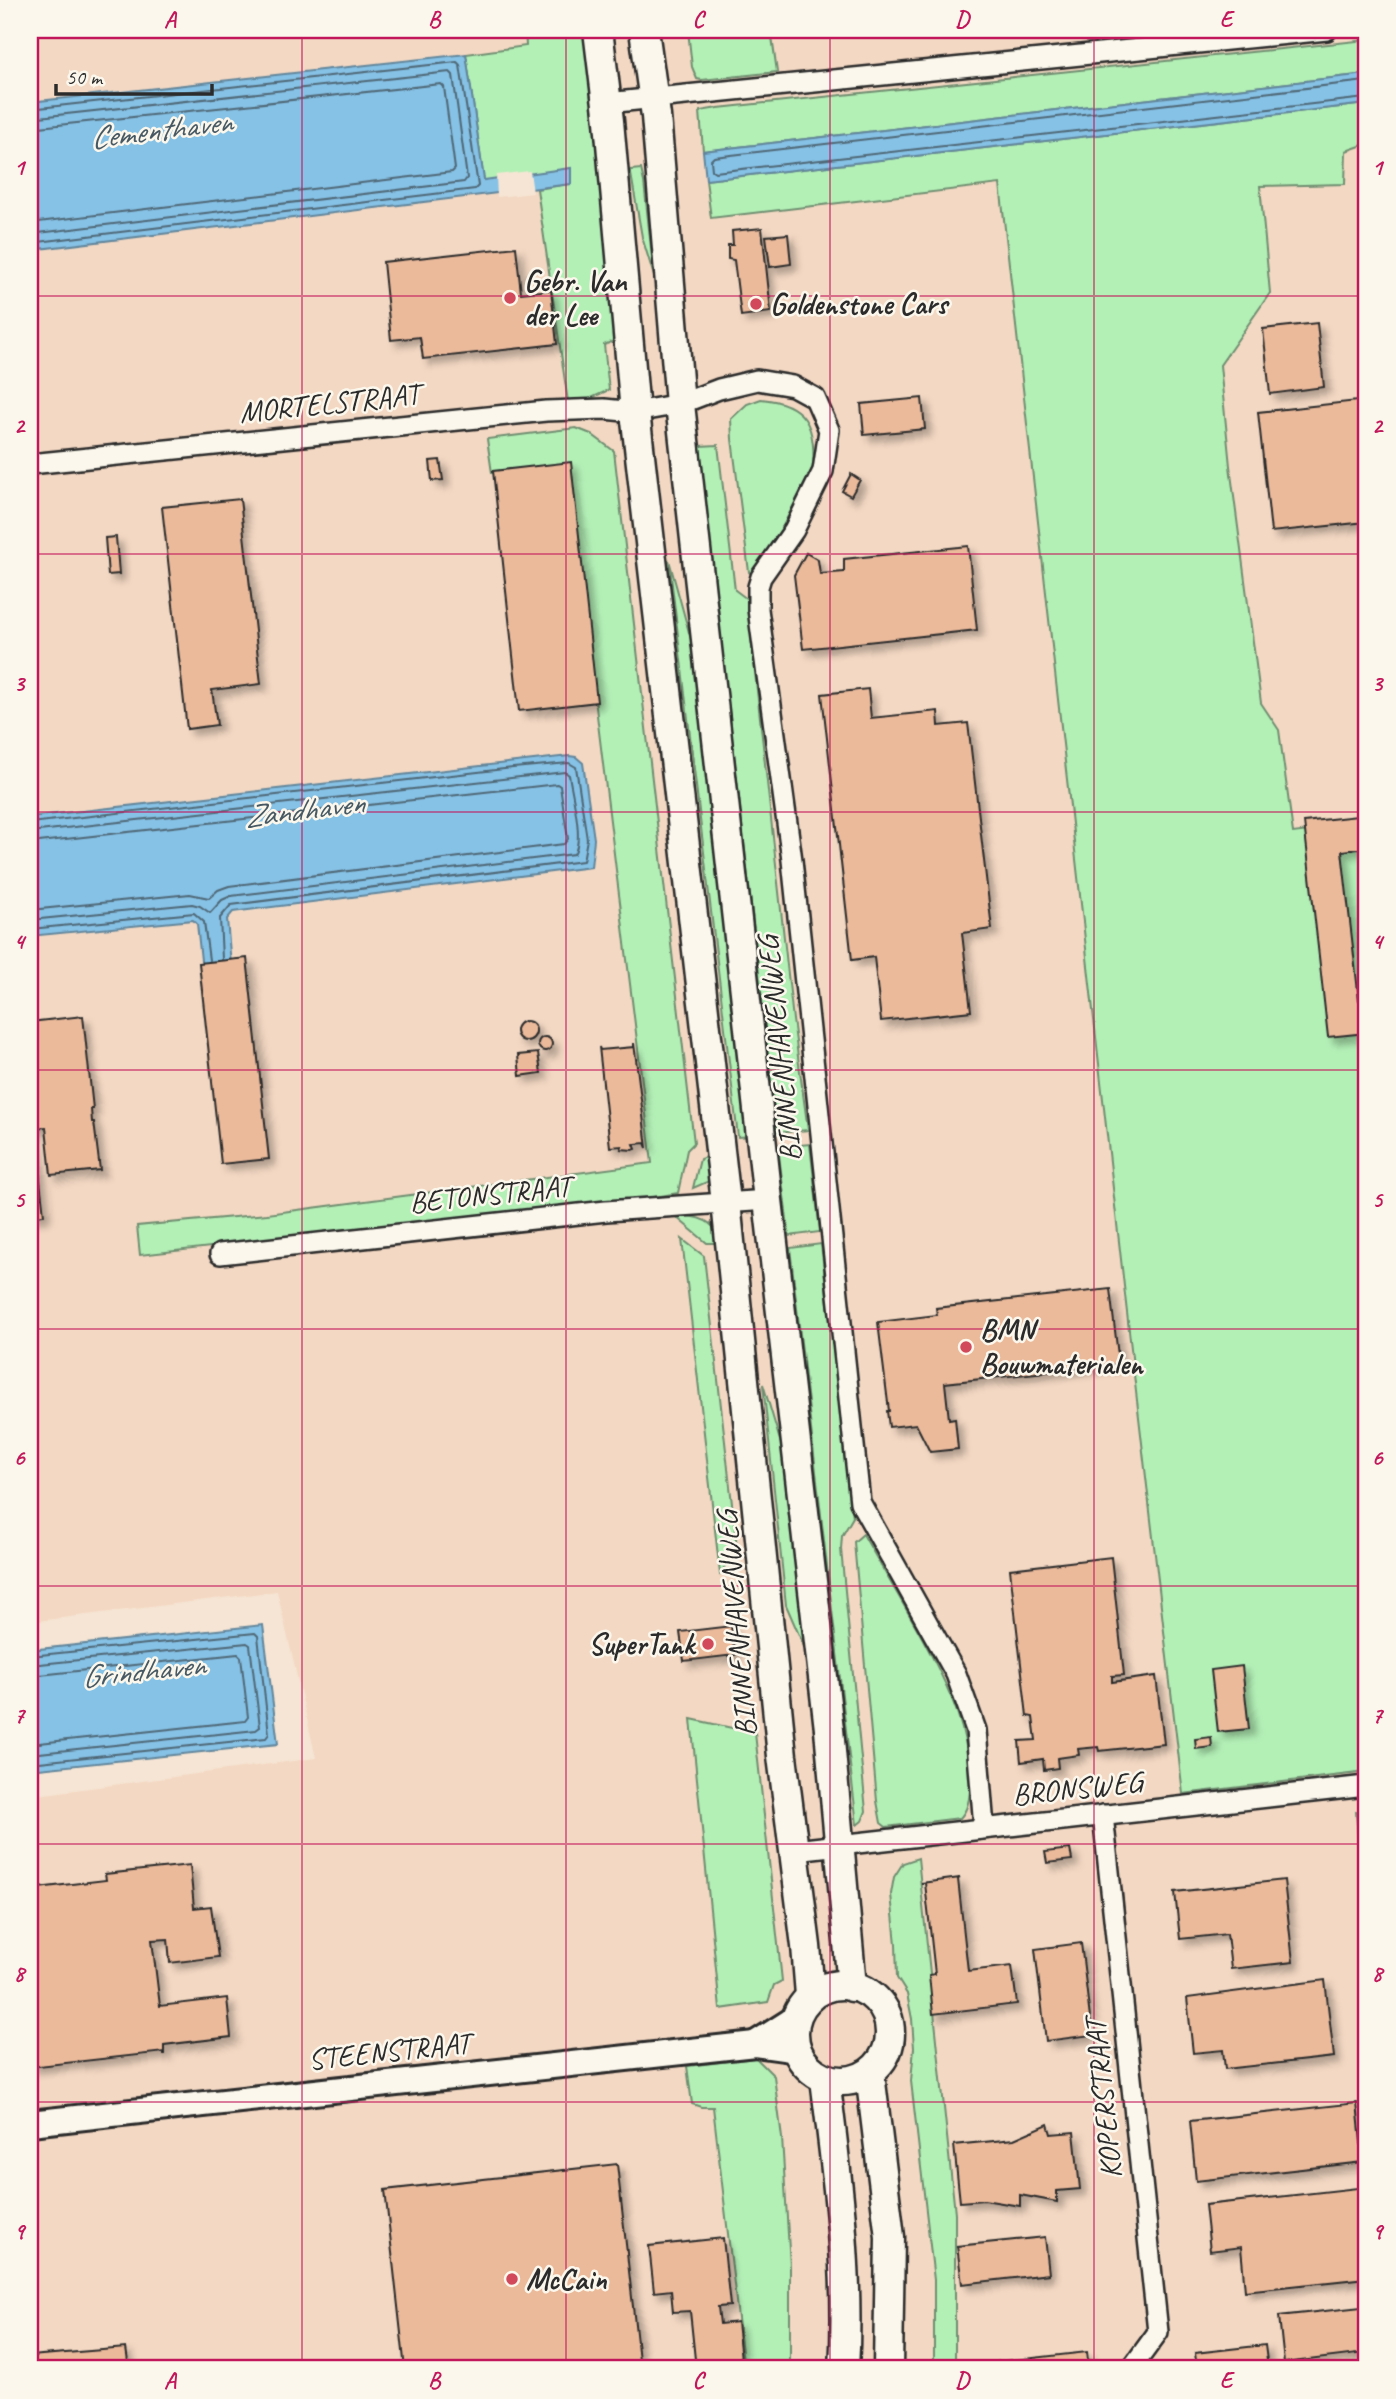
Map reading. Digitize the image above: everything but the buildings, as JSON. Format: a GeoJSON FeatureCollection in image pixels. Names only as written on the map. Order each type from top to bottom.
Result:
{"type":"FeatureCollection","features":[{"type":"Feature","properties":{"kind":"main road","name":"BINNENHAVENWEG"},"geometry":{"type":"LineString","coordinates":[[598,30],[635,411],[726,1202],[782,1756],[795,1850],[803,2007]]}},
{"type":"Feature","properties":{"kind":"main road","name":"BINNENHAVENWEG"},"geometry":{"type":"LineString","coordinates":[[644,30],[653,99],[680,404],[841,1845],[846,1942],[852,1987]]}},
{"type":"Feature","properties":{"kind":"main road"},"geometry":{"type":"LineString","coordinates":[[834,1986],[852,1987],[863,1990],[880,2002],[890,2026],[889,2045],[882,2061],[870,2074],[856,2081],[825,2079],[808,2067],[798,2050],[803,2007],[834,1986]]}},
{"type":"Feature","properties":{"kind":"main road"},"geometry":{"type":"LineString","coordinates":[[870,2074],[890,2237],[888,2369]]}},
{"type":"Feature","properties":{"kind":"main road"},"geometry":{"type":"LineString","coordinates":[[825,2079],[840,2219],[847,2329],[844,2369]]}},
{"type":"Feature","properties":{"kind":"street"},"geometry":{"type":"LineString","coordinates":[[607,103],[1326,30]]}},
{"type":"Feature","properties":{"kind":"street","name":"BINNENHAVENWEG"},"geometry":{"type":"LineString","coordinates":[[635,411],[680,404],[719,389],[757,380],[793,386],[815,398],[829,430],[823,471],[794,530],[761,577],[758,610],[792,860],[860,1502],[956,1674],[976,1730],[984,1827]]}},
{"type":"Feature","properties":{"kind":"street","name":"MORTELSTRAAT"},"geometry":{"type":"LineString","coordinates":[[30,464],[546,411],[635,411]]}},
{"type":"Feature","properties":{"kind":"street","name":"BETONSTRAAT"},"geometry":{"type":"LineString","coordinates":[[220,1254],[606,1211],[768,1200]]}},
{"type":"Feature","properties":{"kind":"street","name":"BRONSWEG"},"geometry":{"type":"LineString","coordinates":[[795,1850],[1366,1786]]}},
{"type":"Feature","properties":{"kind":"street","name":"KOPERSTRAAT"},"geometry":{"type":"LineString","coordinates":[[1103,1815],[1158,2332],[1132,2369]]}},
{"type":"Feature","properties":{"kind":"street","name":"STEENSTRAAT"},"geometry":{"type":"LineString","coordinates":[[755,2043],[803,2007]]}},
{"type":"Feature","properties":{"kind":"street","name":"STEENSTRAAT"},"geometry":{"type":"LineString","coordinates":[[30,2123],[755,2043],[798,2050]]}},
{"type":"Feature","properties":{"kind":"shaded area"},"geometry":{"type":"Polygon","coordinates":[[[30,30],[1366,30],[1366,2369],[30,2369],[30,1796],[316,1758],[277,1591],[30,1622],[30,936],[214,916],[591,867],[30,831],[30,30]]]}},
{"type":"Feature","properties":{"kind":"green space"},"geometry":{"type":"Polygon","coordinates":[[[525,30],[586,30],[619,339],[604,345],[609,390],[587,400],[568,402],[537,189],[570,184],[571,169],[484,181],[466,54],[526,46],[525,30]]]}},
{"type":"Feature","properties":{"kind":"green space"},"geometry":{"type":"Polygon","coordinates":[[[688,30],[771,30],[777,72],[697,79],[692,67],[688,30]]]}},
{"type":"Feature","properties":{"kind":"green space"},"geometry":{"type":"Polygon","coordinates":[[[1366,40],[1366,74],[703,151],[700,111],[1366,40]]]}},
{"type":"Feature","properties":{"kind":"green space"},"geometry":{"type":"Polygon","coordinates":[[[1366,104],[1366,144],[1346,151],[1345,184],[1260,186],[1270,293],[1220,365],[1230,466],[1261,703],[1279,730],[1293,833],[1366,824],[1366,1772],[1183,1794],[1000,184],[711,218],[706,180],[1366,104]]]}},
{"type":"Feature","properties":{"kind":"green space"},"geometry":{"type":"Polygon","coordinates":[[[641,169],[654,276],[642,237],[631,174],[631,170],[641,169]]]}},
{"type":"Feature","properties":{"kind":"green space"},"geometry":{"type":"Polygon","coordinates":[[[761,399],[788,405],[805,419],[812,439],[813,467],[756,579],[749,572],[731,419],[747,404],[761,399]]]}},
{"type":"Feature","properties":{"kind":"green space"},"geometry":{"type":"Polygon","coordinates":[[[576,428],[591,434],[614,451],[694,1143],[687,1150],[678,1193],[140,1255],[137,1226],[267,1214],[652,1163],[568,465],[492,473],[487,439],[576,428]]]}},
{"type":"Feature","properties":{"kind":"green space"},"geometry":{"type":"Polygon","coordinates":[[[718,445],[735,590],[747,599],[793,1020],[808,1130],[777,1133],[699,446],[718,445]]]}},
{"type":"Feature","properties":{"kind":"green space"},"geometry":{"type":"Polygon","coordinates":[[[669,560],[703,683],[754,1136],[738,1137],[669,560]]]}},
{"type":"Feature","properties":{"kind":"green space"},"geometry":{"type":"Polygon","coordinates":[[[810,1144],[820,1232],[789,1236],[778,1147],[810,1144]]]}},
{"type":"Feature","properties":{"kind":"green space"},"geometry":{"type":"Polygon","coordinates":[[[711,1155],[714,1179],[693,1188],[700,1159],[711,1155]]]}},
{"type":"Feature","properties":{"kind":"green space"},"geometry":{"type":"Polygon","coordinates":[[[684,1216],[708,1222],[716,1230],[720,1243],[707,1243],[676,1217],[684,1216]]]}},
{"type":"Feature","properties":{"kind":"green space"},"geometry":{"type":"Polygon","coordinates":[[[682,1239],[704,1256],[737,1548],[720,1574],[682,1239]]]}},
{"type":"Feature","properties":{"kind":"green space"},"geometry":{"type":"Polygon","coordinates":[[[821,1244],[853,1517],[842,1536],[841,1549],[866,1811],[857,1825],[790,1248],[821,1244]]]}},
{"type":"Feature","properties":{"kind":"green space"},"geometry":{"type":"Polygon","coordinates":[[[763,1384],[790,1474],[806,1651],[786,1605],[763,1384]]]}},
{"type":"Feature","properties":{"kind":"green space"},"geometry":{"type":"Polygon","coordinates":[[[863,1534],[921,1636],[943,1678],[956,1711],[965,1742],[970,1778],[970,1794],[960,1818],[886,1827],[881,1823],[854,1542],[863,1534]]]}},
{"type":"Feature","properties":{"kind":"green space"},"geometry":{"type":"Polygon","coordinates":[[[691,1719],[755,1733],[782,1981],[774,1985],[768,2002],[720,2009],[691,1719]]]}},
{"type":"Feature","properties":{"kind":"green space"},"geometry":{"type":"Polygon","coordinates":[[[1366,1811],[1366,1942],[1356,1812],[1366,1811]]]}},
{"type":"Feature","properties":{"kind":"green space"},"geometry":{"type":"Polygon","coordinates":[[[918,1858],[955,2213],[955,2369],[934,2369],[934,2280],[911,2081],[914,2048],[912,2019],[907,1994],[897,1978],[891,1894],[894,1877],[903,1863],[918,1858]]]}},
{"type":"Feature","properties":{"kind":"green space"},"geometry":{"type":"Polygon","coordinates":[[[756,2058],[774,2076],[782,2138],[790,2266],[790,2369],[744,2369],[713,2107],[692,2104],[687,2066],[756,2058]]]}},
{"type":"Feature","properties":{"kind":"water","name":"Cementhaven"},"geometry":{"type":"Polygon","coordinates":[[[466,54],[484,180],[571,168],[571,184],[30,250],[30,102],[466,54]]]}},
{"type":"Feature","properties":{"kind":"water"},"geometry":{"type":"Polygon","coordinates":[[[1366,74],[1366,104],[706,180],[703,151],[1366,74]]]}},
{"type":"Feature","properties":{"kind":"water","name":"Zandhaven"},"geometry":{"type":"Polygon","coordinates":[[[576,757],[583,763],[594,839],[591,867],[233,912],[227,919],[231,965],[202,969],[197,924],[193,920],[30,936],[30,817],[576,757]]]}},
{"type":"Feature","properties":{"kind":"water","name":"Grindhaven"},"geometry":{"type":"Polygon","coordinates":[[[263,1625],[278,1744],[30,1770],[30,1650],[263,1625]]]}},
{"type":"Feature","properties":{"kind":"pier"},"geometry":{"type":"Polygon","coordinates":[[[530,171],[533,193],[497,197],[496,175],[530,171]]]}},
{"type":"Feature","properties":{"kind":"place","name":"Gebr. Van der Lee"},"geometry":{"type":"Point","coordinates":[510,298]}},
{"type":"Feature","properties":{"kind":"place","name":"Goldenstone Cars"},"geometry":{"type":"Point","coordinates":[756,304]}},
{"type":"Feature","properties":{"kind":"place","name":"BMN Bouwmaterialen"},"geometry":{"type":"Point","coordinates":[966,1347]}},
{"type":"Feature","properties":{"kind":"place","name":"SuperTank"},"geometry":{"type":"Point","coordinates":[708,1644]}},
{"type":"Feature","properties":{"kind":"place","name":"McCain"},"geometry":{"type":"Point","coordinates":[512,2279]}}]}
